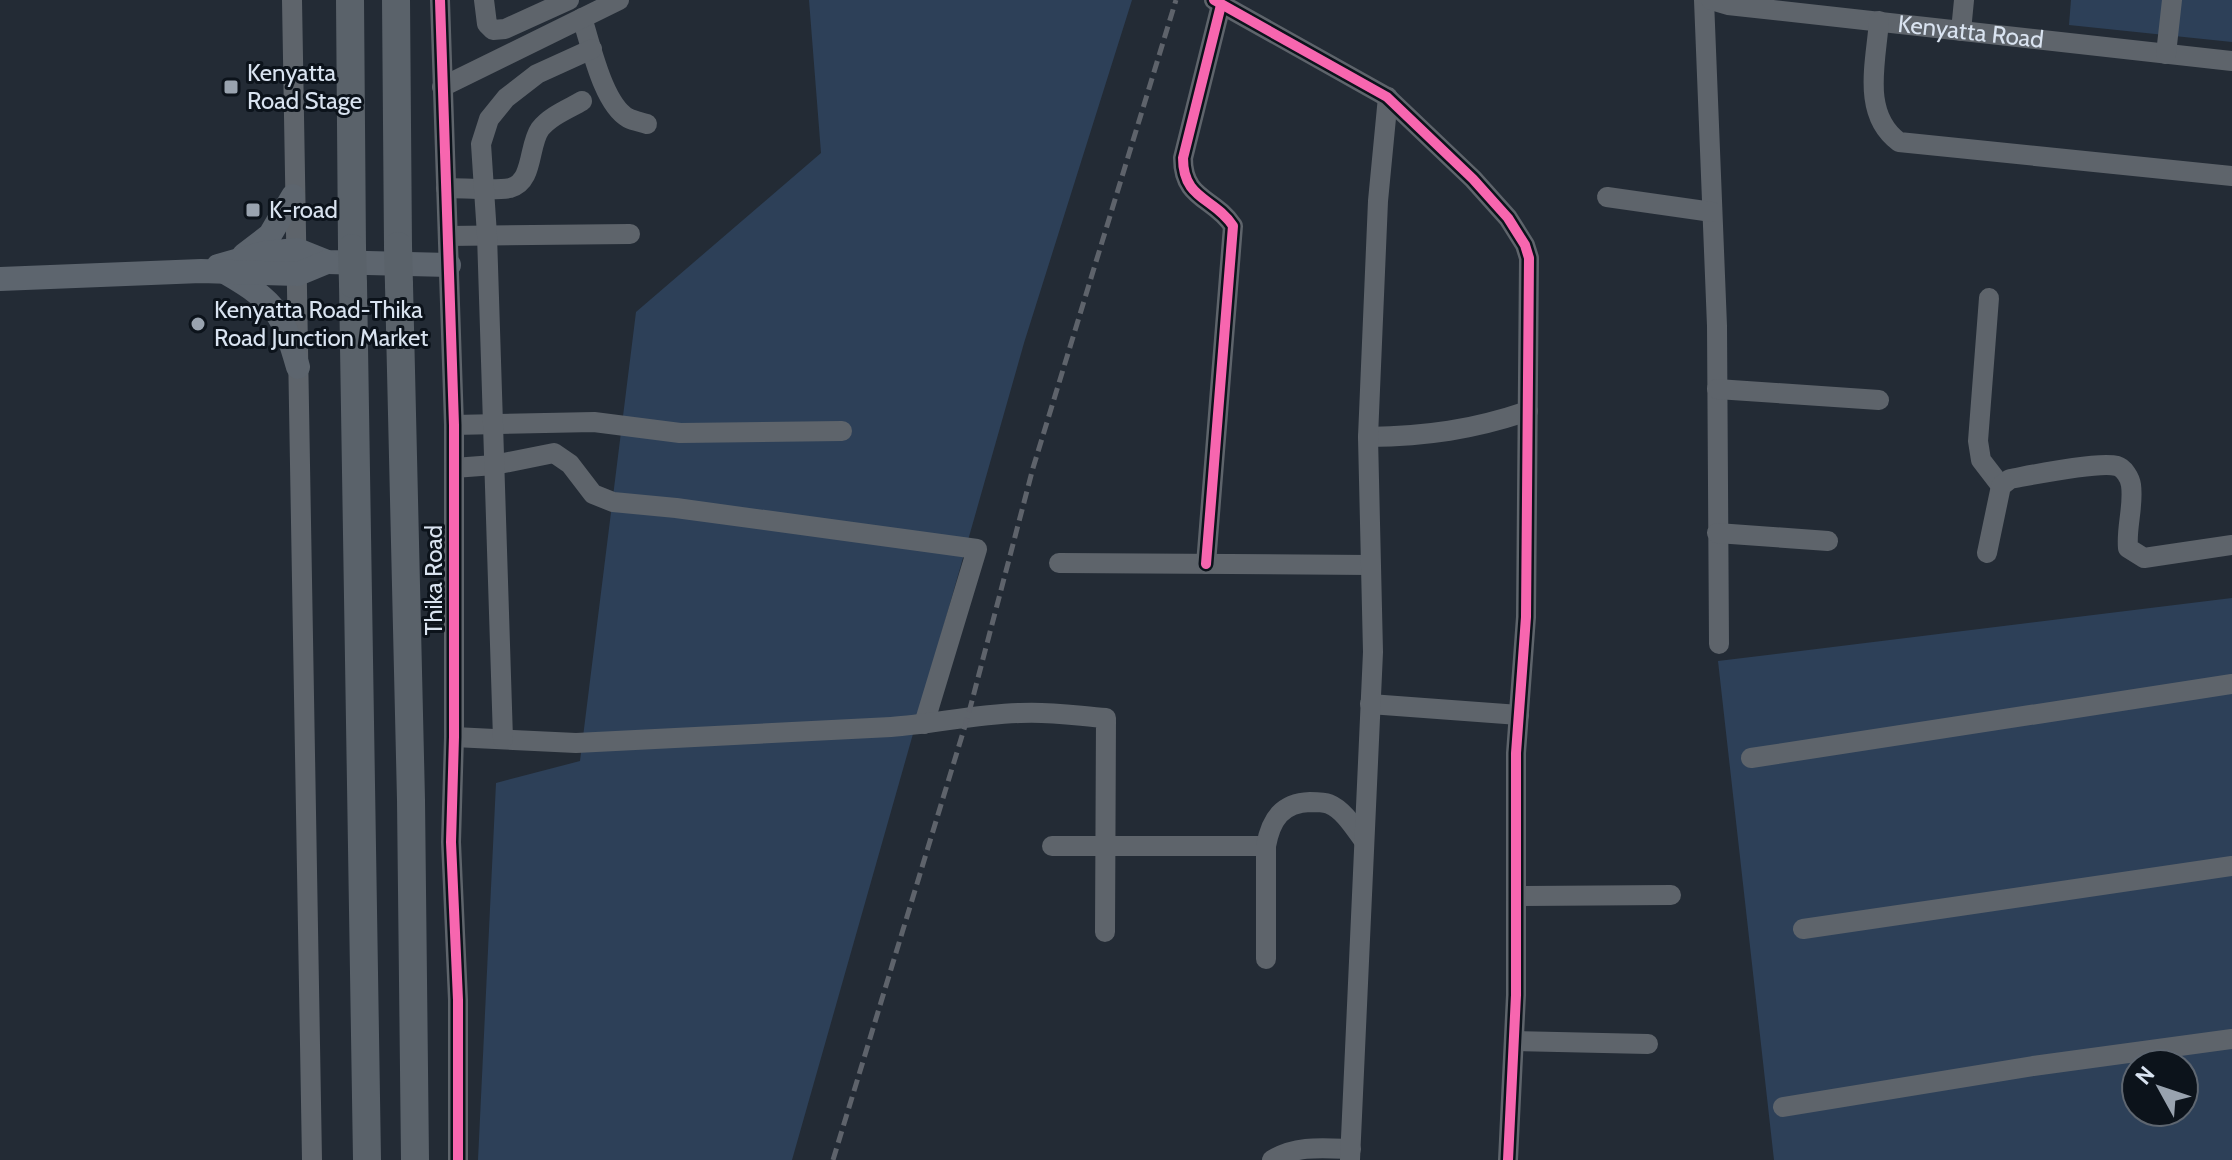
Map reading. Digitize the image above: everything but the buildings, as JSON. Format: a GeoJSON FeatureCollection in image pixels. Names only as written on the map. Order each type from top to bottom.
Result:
{"type":"FeatureCollection","features":[{"type":"Feature","properties":{"kind":"highway"},"geometry":{"type":"LineString","coordinates":[[350,0],[367,1160]]}},
{"type":"Feature","properties":{"kind":"highway","name":"Thika Road"},"geometry":{"type":"LineString","coordinates":[[396,0],[415,1160]]}},
{"type":"Feature","properties":{"kind":"main road"},"geometry":{"type":"LineString","coordinates":[[232,266],[270,235],[293,196]]}},
{"type":"Feature","properties":{"kind":"main road"},"geometry":{"type":"LineString","coordinates":[[0,279],[201,271],[297,262],[449,265]]}},
{"type":"Feature","properties":{"kind":"main road"},"geometry":{"type":"LineString","coordinates":[[232,266],[272,305],[289,337],[298,367]]}},
{"type":"Feature","properties":{"kind":"street"},"geometry":{"type":"LineString","coordinates":[[292,0],[312,1160]]}},
{"type":"Feature","properties":{"kind":"street","name":"Thika Road"},"geometry":{"type":"LineString","coordinates":[[440,0],[454,425],[451,842],[458,1000],[458,1160]]}},
{"type":"Feature","properties":{"kind":"street"},"geometry":{"type":"LineString","coordinates":[[484,0],[487,24],[492,28],[505,29],[569,0]]}},
{"type":"Feature","properties":{"kind":"street"},"geometry":{"type":"LineString","coordinates":[[442,87],[619,0]]}},
{"type":"Feature","properties":{"kind":"street"},"geometry":{"type":"LineString","coordinates":[[1704,0],[1717,389],[1719,644]]}},
{"type":"Feature","properties":{"kind":"street","name":"Kenyatta Road"},"geometry":{"type":"LineString","coordinates":[[1711,0],[1728,5],[1785,5],[1879,21],[2232,61]]}},
{"type":"Feature","properties":{"kind":"street"},"geometry":{"type":"LineString","coordinates":[[1961,31],[1964,0]]}},
{"type":"Feature","properties":{"kind":"street"},"geometry":{"type":"LineString","coordinates":[[2166,54],[2172,0]]}},
{"type":"Feature","properties":{"kind":"street"},"geometry":{"type":"LineString","coordinates":[[1206,564],[1233,226],[1224,212],[1198,197],[1183,175],[1183,158],[1218,2],[1388,97],[1473,179],[1508,218],[1525,245],[1531,274],[1526,617],[1516,753],[1514,1041],[1508,1160]]}},
{"type":"Feature","properties":{"kind":"street"},"geometry":{"type":"LineString","coordinates":[[582,18],[609,96],[629,118],[647,124]]}},
{"type":"Feature","properties":{"kind":"street"},"geometry":{"type":"LineString","coordinates":[[1879,21],[1873,94],[1876,112],[1888,134],[1899,142],[2232,176]]}},
{"type":"Feature","properties":{"kind":"street"},"geometry":{"type":"LineString","coordinates":[[492,28],[494,62]]}},
{"type":"Feature","properties":{"kind":"street"},"geometry":{"type":"LineString","coordinates":[[503,739],[487,235],[481,144],[489,119],[506,98],[537,74],[592,49]]}},
{"type":"Feature","properties":{"kind":"street"},"geometry":{"type":"LineString","coordinates":[[1272,1160],[1285,1153],[1313,1148],[1350,1154],[1373,652],[1368,437],[1378,201],[1388,97]]}},
{"type":"Feature","properties":{"kind":"street"},"geometry":{"type":"LineString","coordinates":[[446,188],[510,188],[520,182],[527,172],[534,140],[540,130],[548,120],[582,101]]}},
{"type":"Feature","properties":{"kind":"street"},"geometry":{"type":"LineString","coordinates":[[1607,197],[1712,212]]}},
{"type":"Feature","properties":{"kind":"street"},"geometry":{"type":"LineString","coordinates":[[448,236],[630,234]]}},
{"type":"Feature","properties":{"kind":"street"},"geometry":{"type":"LineString","coordinates":[[1989,298],[1978,441],[1981,460],[2001,486]]}},
{"type":"Feature","properties":{"kind":"street"},"geometry":{"type":"LineString","coordinates":[[1717,389],[1879,400]]}},
{"type":"Feature","properties":{"kind":"street"},"geometry":{"type":"LineString","coordinates":[[1368,437],[1447,433],[1487,425],[1528,411]]}},
{"type":"Feature","properties":{"kind":"street"},"geometry":{"type":"LineString","coordinates":[[454,425],[594,422],[680,433],[842,431]]}},
{"type":"Feature","properties":{"kind":"street"},"geometry":{"type":"LineString","coordinates":[[454,468],[494,465],[554,453],[570,464],[593,494],[613,502],[977,549],[924,724]]}},
{"type":"Feature","properties":{"kind":"street"},"geometry":{"type":"LineString","coordinates":[[1987,553],[2001,486],[2010,479],[2116,466],[2123,469],[2132,484],[2127,539],[2128,548],[2135,554],[2144,558],[2232,545]]}},
{"type":"Feature","properties":{"kind":"street"},"geometry":{"type":"LineString","coordinates":[[1717,533],[1828,541]]}},
{"type":"Feature","properties":{"kind":"street"},"geometry":{"type":"LineString","coordinates":[[1059,563],[1370,565]]}},
{"type":"Feature","properties":{"kind":"street"},"geometry":{"type":"LineString","coordinates":[[1751,758],[2232,684]]}},
{"type":"Feature","properties":{"kind":"street"},"geometry":{"type":"LineString","coordinates":[[1370,704],[1519,715]]}},
{"type":"Feature","properties":{"kind":"street"},"geometry":{"type":"LineString","coordinates":[[454,737],[576,743],[924,724],[968,716],[1023,712],[1106,718],[1105,932]]}},
{"type":"Feature","properties":{"kind":"street"},"geometry":{"type":"LineString","coordinates":[[1266,959],[1266,846],[1269,829],[1282,810],[1295,803],[1329,804],[1339,810],[1364,841]]}},
{"type":"Feature","properties":{"kind":"street"},"geometry":{"type":"LineString","coordinates":[[1052,846],[1266,846]]}},
{"type":"Feature","properties":{"kind":"street"},"geometry":{"type":"LineString","coordinates":[[1803,929],[2232,866]]}},
{"type":"Feature","properties":{"kind":"street"},"geometry":{"type":"LineString","coordinates":[[1516,896],[1671,895]]}},
{"type":"Feature","properties":{"kind":"street"},"geometry":{"type":"LineString","coordinates":[[1783,1107],[2033,1066],[2232,1039]]}},
{"type":"Feature","properties":{"kind":"street"},"geometry":{"type":"LineString","coordinates":[[1514,1041],[1648,1044]]}},
{"type":"Feature","properties":{"kind":"shaded area"},"geometry":{"type":"Polygon","coordinates":[[[809,0],[1132,0],[1024,343],[792,1160],[478,1160],[496,783],[580,761],[636,312],[821,153],[809,0]]]}},
{"type":"Feature","properties":{"kind":"shaded area"},"geometry":{"type":"Polygon","coordinates":[[[2071,0],[2232,0],[2232,42],[2069,25],[2071,0]]]}},
{"type":"Feature","properties":{"kind":"shaded area"},"geometry":{"type":"Polygon","coordinates":[[[2232,598],[2232,1160],[1774,1160],[1718,661],[2232,598]]]}},
{"type":"Feature","properties":{"kind":"railway"},"geometry":{"type":"LineString","coordinates":[[833,1160],[968,716],[1033,468],[1176,0]]}},
{"type":"Feature","properties":{"kind":"cycle path"},"geometry":{"type":"LineString","coordinates":[[440,0],[454,425],[451,842],[458,1000],[458,1160]]}},
{"type":"Feature","properties":{"kind":"cycle path"},"geometry":{"type":"LineString","coordinates":[[1214,0],[1387,97],[1473,179],[1508,218],[1525,245],[1529,258],[1526,617],[1516,753],[1516,995],[1508,1160]]}},
{"type":"Feature","properties":{"kind":"cycle path"},"geometry":{"type":"LineString","coordinates":[[1206,564],[1233,226],[1188,182],[1183,158],[1221,5]]}},
{"type":"Feature","properties":{"kind":"place","name":"Kenyatta Road Stage"},"geometry":{"type":"Point","coordinates":[231,87]}},
{"type":"Feature","properties":{"kind":"place","name":"K-road"},"geometry":{"type":"Point","coordinates":[253,210]}},
{"type":"Feature","properties":{"kind":"place","name":"Kenyatta Road-Thika Road Junction Market"},"geometry":{"type":"Point","coordinates":[198,324]}}]}
